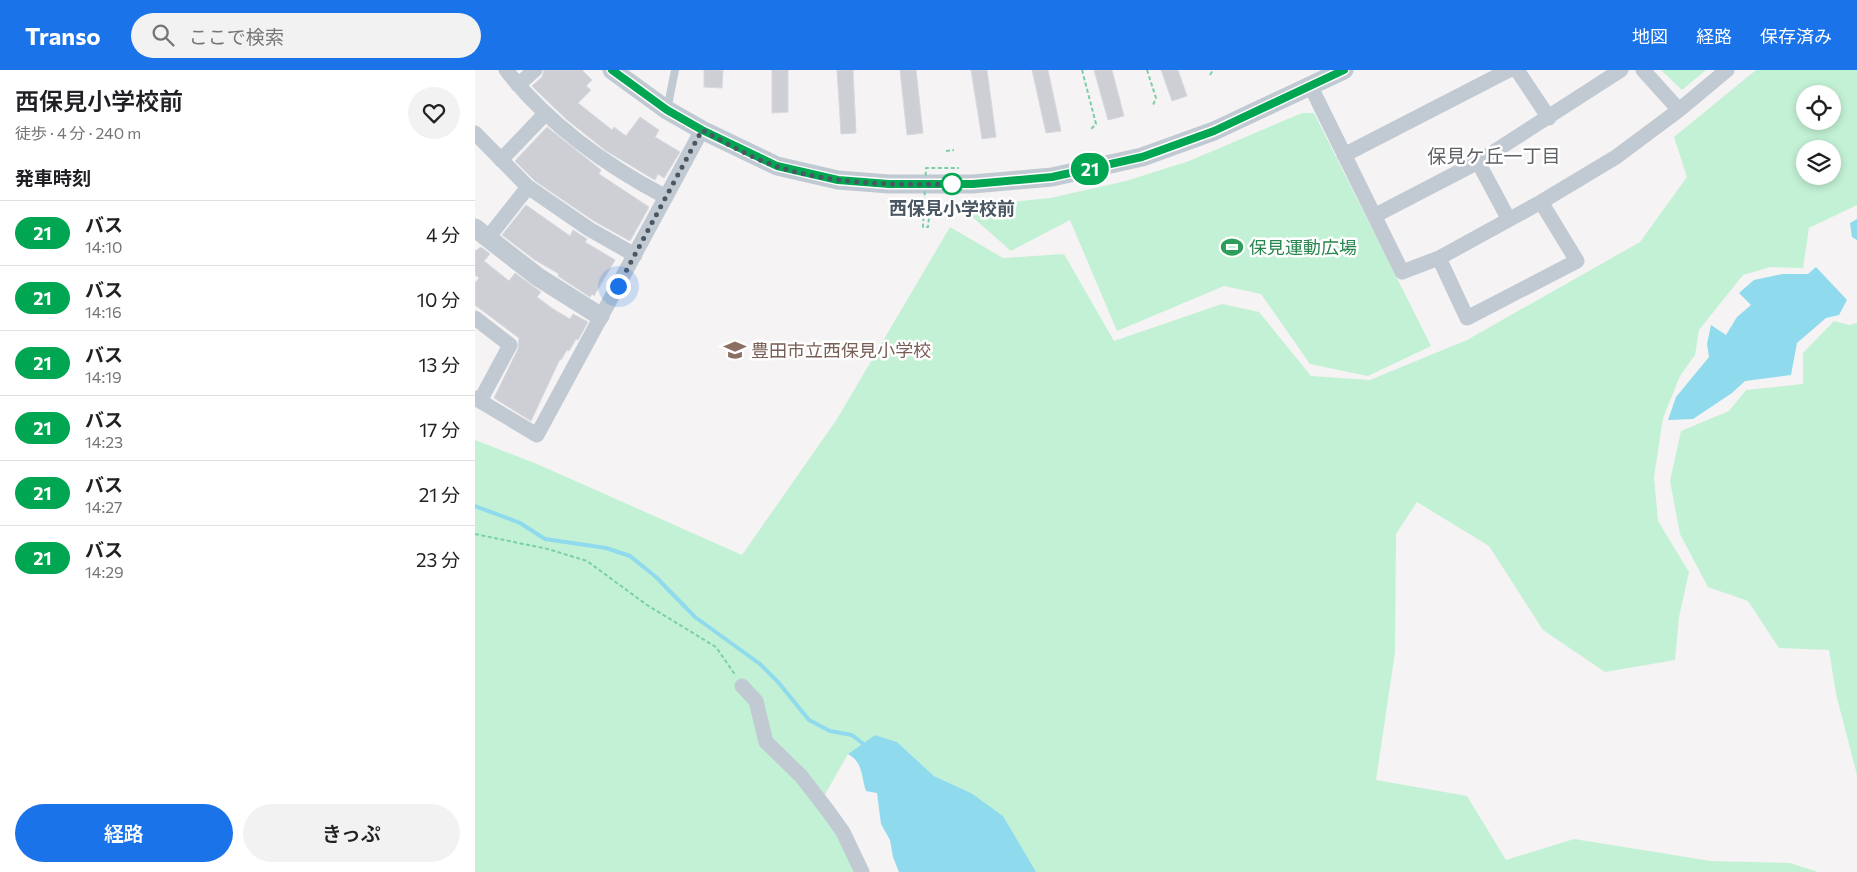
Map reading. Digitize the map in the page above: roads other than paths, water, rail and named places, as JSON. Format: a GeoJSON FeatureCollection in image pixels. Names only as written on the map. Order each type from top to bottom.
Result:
{"type":"FeatureCollection","features":[{"type":"Feature","properties":{"kind":"street"},"geometry":{"type":"LineString","coordinates":[[506,70],[545,114],[601,160],[666,197]]}},
{"type":"Feature","properties":{"kind":"street"},"geometry":{"type":"LineString","coordinates":[[518,85],[535,70]]}},
{"type":"Feature","properties":{"kind":"street"},"geometry":{"type":"LineString","coordinates":[[612,70],[667,110],[702,130],[777,166],[838,180],[889,184],[973,184],[1052,177],[1142,157],[1214,131],[1344,70]]}},
{"type":"Feature","properties":{"kind":"street"},"geometry":{"type":"LineString","coordinates":[[1344,155],[1509,70]]}},
{"type":"Feature","properties":{"kind":"street"},"geometry":{"type":"LineString","coordinates":[[1517,70],[1549,118]]}},
{"type":"Feature","properties":{"kind":"street"},"geometry":{"type":"LineString","coordinates":[[1376,215],[1478,162],[1621,70]]}},
{"type":"Feature","properties":{"kind":"street"},"geometry":{"type":"LineString","coordinates":[[1643,70],[1679,110]]}},
{"type":"Feature","properties":{"kind":"street"},"geometry":{"type":"LineString","coordinates":[[1311,87],[1376,215],[1402,272],[1439,258],[1508,218],[1541,202],[1616,157],[1679,110],[1727,70]]}},
{"type":"Feature","properties":{"kind":"street"},"geometry":{"type":"LineString","coordinates":[[501,160],[545,114]]}},
{"type":"Feature","properties":{"kind":"street"},"geometry":{"type":"LineString","coordinates":[[475,318],[509,345],[478,399],[537,436],[600,316],[702,130]]}},
{"type":"Feature","properties":{"kind":"street"},"geometry":{"type":"LineString","coordinates":[[475,133],[528,187],[589,229],[635,255]]}},
{"type":"Feature","properties":{"kind":"street"},"geometry":{"type":"LineString","coordinates":[[1478,162],[1508,218]]}},
{"type":"Feature","properties":{"kind":"street"},"geometry":{"type":"LineString","coordinates":[[528,187],[481,234],[538,277],[600,316]]}},
{"type":"Feature","properties":{"kind":"street"},"geometry":{"type":"LineString","coordinates":[[1439,258],[1467,318],[1577,261],[1541,202]]}},
{"type":"Feature","properties":{"kind":"street"},"geometry":{"type":"LineString","coordinates":[[743,686],[756,701],[766,742],[801,776],[828,811],[843,832],[861,872]]}},
{"type":"Feature","properties":{"kind":"lane"},"geometry":{"type":"LineString","coordinates":[[667,110],[675,70]]}},
{"type":"Feature","properties":{"kind":"water"},"geometry":{"type":"Polygon","coordinates":[[[1857,219],[1857,240],[1852,237],[1850,223],[1857,219]]]}},
{"type":"Feature","properties":{"kind":"water"},"geometry":{"type":"Polygon","coordinates":[[[1816,267],[1847,300],[1839,315],[1826,318],[1797,343],[1791,375],[1745,381],[1732,393],[1693,419],[1668,420],[1676,397],[1709,357],[1707,344],[1711,325],[1726,335],[1737,317],[1751,305],[1739,293],[1754,280],[1783,274],[1808,274],[1816,267]]]}},
{"type":"Feature","properties":{"kind":"water"},"geometry":{"type":"Polygon","coordinates":[[[875,735],[897,742],[934,776],[971,793],[1003,816],[1036,872],[899,872],[893,857],[890,840],[881,824],[877,793],[866,791],[859,765],[848,754],[875,735]]]}},
{"type":"Feature","properties":{"kind":"waterway"},"geometry":{"type":"LineString","coordinates":[[475,506],[520,523],[545,539],[606,548],[630,556],[656,577],[695,617],[760,664],[778,682],[809,720],[830,731],[852,735],[866,746]]}},
{"type":"Feature","properties":{"kind":"place","name":"西保見小学校前"},"geometry":{"type":"Point","coordinates":[952,184]}},
{"type":"Feature","properties":{"kind":"place","name":"保見運動広場"},"geometry":{"type":"Point","coordinates":[1232,247]}},
{"type":"Feature","properties":{"kind":"place","name":"豊田市立西保見小学校"},"geometry":{"type":"Point","coordinates":[735,350]}},
{"type":"Feature","properties":{"kind":"district","name":"保見ケ丘一丁目"},"geometry":{"type":"Point","coordinates":[1494,155]}}]}
